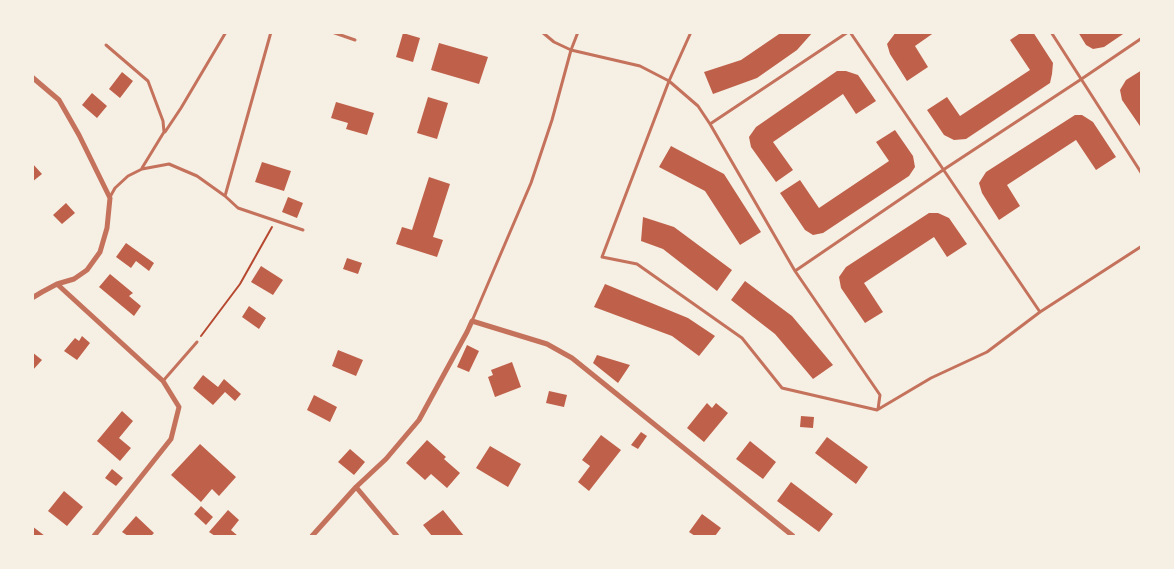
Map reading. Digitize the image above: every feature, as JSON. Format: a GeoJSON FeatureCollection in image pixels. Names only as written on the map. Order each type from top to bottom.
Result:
{"type":"FeatureCollection","features":[{"type":"Feature","properties":{"kind":"street"},"geometry":{"type":"LineString","coordinates":[[32,77],[59,100],[79,135],[110,198],[107,228],[100,252],[87,270],[74,279],[57,284],[32,298]]}},
{"type":"Feature","properties":{"kind":"street"},"geometry":{"type":"LineString","coordinates":[[57,284],[164,381],[178,407],[170,439],[94,536]]}},
{"type":"Feature","properties":{"kind":"street"},"geometry":{"type":"LineString","coordinates":[[312,536],[356,487],[386,459],[420,420],[468,332],[472,321],[547,344],[572,358],[793,536]]}},
{"type":"Feature","properties":{"kind":"street"},"geometry":{"type":"LineString","coordinates":[[356,487],[397,536]]}},
{"type":"Feature","properties":{"kind":"lane"},"geometry":{"type":"LineString","coordinates":[[142,169],[226,32]]}},
{"type":"Feature","properties":{"kind":"lane"},"geometry":{"type":"LineString","coordinates":[[225,196],[271,32]]}},
{"type":"Feature","properties":{"kind":"lane"},"geometry":{"type":"LineString","coordinates":[[332,32],[355,40]]}},
{"type":"Feature","properties":{"kind":"lane"},"geometry":{"type":"LineString","coordinates":[[542,32],[554,42],[571,50],[640,66],[669,81],[698,106],[795,271],[880,395],[877,410]]}},
{"type":"Feature","properties":{"kind":"lane"},"geometry":{"type":"LineString","coordinates":[[472,321],[531,183],[578,32]]}},
{"type":"Feature","properties":{"kind":"lane"},"geometry":{"type":"LineString","coordinates":[[691,32],[669,81],[602,257],[637,264],[742,338],[782,388],[877,410],[931,378],[987,352],[1040,312],[1142,246]]}},
{"type":"Feature","properties":{"kind":"lane"},"geometry":{"type":"LineString","coordinates":[[710,124],[849,32],[1040,312]]}},
{"type":"Feature","properties":{"kind":"lane"},"geometry":{"type":"LineString","coordinates":[[1051,32],[1142,174]]}},
{"type":"Feature","properties":{"kind":"lane"},"geometry":{"type":"LineString","coordinates":[[795,271],[1142,38]]}},
{"type":"Feature","properties":{"kind":"lane"},"geometry":{"type":"LineString","coordinates":[[106,45],[148,81],[163,120],[164,132]]}},
{"type":"Feature","properties":{"kind":"lane"},"geometry":{"type":"LineString","coordinates":[[110,198],[115,188],[128,176],[142,169],[169,164],[197,176],[238,208],[303,230]]}},
{"type":"Feature","properties":{"kind":"lane"},"geometry":{"type":"LineString","coordinates":[[164,381],[197,342]]}},
{"type":"Feature","properties":{"kind":"path"},"geometry":{"type":"LineString","coordinates":[[197,342],[240,284],[276,221]]}},
{"type":"Feature","properties":{"kind":"building"},"geometry":{"type":"Polygon","coordinates":[[[782,32],[813,32],[797,50],[757,78],[713,94],[704,72],[741,60],[782,32]]]}},
{"type":"Feature","properties":{"kind":"building"},"geometry":{"type":"Polygon","coordinates":[[[896,32],[935,32],[915,46],[928,67],[907,81],[890,54],[887,44],[896,32]]]}},
{"type":"Feature","properties":{"kind":"building"},"geometry":{"type":"Polygon","coordinates":[[[1022,32],[1033,32],[1053,63],[1050,83],[966,139],[954,140],[944,135],[927,110],[947,97],[960,116],[1030,70],[1010,40],[1022,32]]]}},
{"type":"Feature","properties":{"kind":"building"},"geometry":{"type":"Polygon","coordinates":[[[1078,32],[1126,32],[1104,47],[1093,49],[1086,45],[1078,32]]]}},
{"type":"Feature","properties":{"kind":"building"},"geometry":{"type":"Polygon","coordinates":[[[403,33],[420,38],[413,62],[396,57],[403,33]]]}},
{"type":"Feature","properties":{"kind":"building"},"geometry":{"type":"Polygon","coordinates":[[[439,43],[488,57],[479,84],[431,70],[439,43]]]}},
{"type":"Feature","properties":{"kind":"building"},"geometry":{"type":"Polygon","coordinates":[[[1142,70],[1142,129],[1122,100],[1120,90],[1126,80],[1142,70]]]}},
{"type":"Feature","properties":{"kind":"building"},"geometry":{"type":"Polygon","coordinates":[[[837,71],[846,71],[858,75],[876,101],[856,114],[843,94],[773,142],[793,170],[776,182],[751,147],[749,137],[756,127],[837,71]]]}},
{"type":"Feature","properties":{"kind":"building"},"geometry":{"type":"Polygon","coordinates":[[[122,72],[133,81],[120,98],[109,89],[122,72]]]}},
{"type":"Feature","properties":{"kind":"building"},"geometry":{"type":"Polygon","coordinates":[[[92,93],[107,106],[97,118],[82,105],[92,93]]]}},
{"type":"Feature","properties":{"kind":"building"},"geometry":{"type":"Polygon","coordinates":[[[428,97],[448,103],[437,139],[417,133],[428,97]]]}},
{"type":"Feature","properties":{"kind":"building"},"geometry":{"type":"Polygon","coordinates":[[[336,102],[374,113],[367,135],[346,129],[348,123],[331,118],[336,102]]]}},
{"type":"Feature","properties":{"kind":"building"},"geometry":{"type":"Polygon","coordinates":[[[1075,115],[1082,115],[1093,122],[1116,157],[1096,170],[1076,140],[1007,185],[1020,206],[999,220],[982,193],[979,183],[986,172],[1075,115]]]}},
{"type":"Feature","properties":{"kind":"building"},"geometry":{"type":"Polygon","coordinates":[[[895,130],[913,156],[915,167],[909,176],[823,233],[813,235],[805,230],[780,193],[800,180],[819,208],[889,161],[876,142],[895,130]]]}},
{"type":"Feature","properties":{"kind":"building"},"geometry":{"type":"Polygon","coordinates":[[[671,146],[724,174],[761,232],[740,245],[705,191],[659,167],[671,146]]]}},
{"type":"Feature","properties":{"kind":"building"},"geometry":{"type":"Polygon","coordinates":[[[262,162],[291,171],[284,191],[255,182],[262,162]]]}},
{"type":"Feature","properties":{"kind":"building"},"geometry":{"type":"Polygon","coordinates":[[[32,163],[42,174],[32,182],[32,163]]]}},
{"type":"Feature","properties":{"kind":"building"},"geometry":{"type":"Polygon","coordinates":[[[429,177],[450,184],[433,237],[443,240],[437,257],[396,244],[402,227],[412,230],[429,177]]]}},
{"type":"Feature","properties":{"kind":"building"},"geometry":{"type":"Polygon","coordinates":[[[288,197],[303,203],[297,218],[282,212],[288,197]]]}},
{"type":"Feature","properties":{"kind":"building"},"geometry":{"type":"Polygon","coordinates":[[[66,203],[75,213],[62,224],[53,215],[66,203]]]}},
{"type":"Feature","properties":{"kind":"building"},"geometry":{"type":"Polygon","coordinates":[[[929,213],[938,213],[949,218],[967,244],[947,257],[934,237],[864,283],[883,312],[865,323],[841,288],[839,277],[846,267],[929,213]]]}},
{"type":"Feature","properties":{"kind":"building"},"geometry":{"type":"Polygon","coordinates":[[[643,217],[674,227],[732,270],[717,291],[663,249],[641,241],[643,217]]]}},
{"type":"Feature","properties":{"kind":"building"},"geometry":{"type":"Polygon","coordinates":[[[126,243],[154,263],[149,271],[136,261],[131,268],[116,257],[126,243]]]}},
{"type":"Feature","properties":{"kind":"building"},"geometry":{"type":"Polygon","coordinates":[[[347,258],[362,263],[358,274],[343,269],[347,258]]]}},
{"type":"Feature","properties":{"kind":"building"},"geometry":{"type":"Polygon","coordinates":[[[261,266],[283,280],[273,295],[251,282],[261,266]]]}},
{"type":"Feature","properties":{"kind":"building"},"geometry":{"type":"Polygon","coordinates":[[[110,274],[133,293],[129,296],[141,306],[134,316],[99,287],[110,274]]]}},
{"type":"Feature","properties":{"kind":"building"},"geometry":{"type":"Polygon","coordinates":[[[745,281],[792,316],[833,365],[813,379],[775,334],[731,300],[745,281]]]}},
{"type":"Feature","properties":{"kind":"building"},"geometry":{"type":"Polygon","coordinates":[[[605,284],[688,318],[715,336],[699,356],[672,336],[594,307],[605,284]]]}},
{"type":"Feature","properties":{"kind":"building"},"geometry":{"type":"Polygon","coordinates":[[[249,306],[266,318],[259,329],[242,317],[249,306]]]}},
{"type":"Feature","properties":{"kind":"building"},"geometry":{"type":"Polygon","coordinates":[[[82,336],[90,343],[77,360],[64,351],[75,338],[79,341],[82,336]]]}},
{"type":"Feature","properties":{"kind":"building"},"geometry":{"type":"Polygon","coordinates":[[[467,345],[479,351],[469,372],[457,367],[467,345]]]}},
{"type":"Feature","properties":{"kind":"building"},"geometry":{"type":"Polygon","coordinates":[[[338,350],[363,360],[356,376],[332,366],[338,350]]]}},
{"type":"Feature","properties":{"kind":"building"},"geometry":{"type":"Polygon","coordinates":[[[32,352],[42,360],[32,371],[32,352]]]}},
{"type":"Feature","properties":{"kind":"building"},"geometry":{"type":"Polygon","coordinates":[[[597,355],[630,365],[618,383],[593,363],[597,355]]]}},
{"type":"Feature","properties":{"kind":"building"},"geometry":{"type":"Polygon","coordinates":[[[512,362],[521,387],[495,397],[488,377],[493,375],[491,370],[512,362]]]}},
{"type":"Feature","properties":{"kind":"building"},"geometry":{"type":"Polygon","coordinates":[[[203,375],[218,387],[224,379],[241,394],[235,401],[225,392],[213,405],[193,388],[203,375]]]}},
{"type":"Feature","properties":{"kind":"building"},"geometry":{"type":"Polygon","coordinates":[[[549,391],[567,395],[564,407],[546,403],[549,391]]]}},
{"type":"Feature","properties":{"kind":"building"},"geometry":{"type":"Polygon","coordinates":[[[314,395],[337,407],[330,422],[307,410],[314,395]]]}},
{"type":"Feature","properties":{"kind":"building"},"geometry":{"type":"Polygon","coordinates":[[[707,403],[712,408],[716,403],[728,413],[704,442],[687,428],[707,403]]]}},
{"type":"Feature","properties":{"kind":"building"},"geometry":{"type":"Polygon","coordinates":[[[122,411],[133,421],[119,438],[131,448],[120,461],[97,441],[122,411]]]}},
{"type":"Feature","properties":{"kind":"building"},"geometry":{"type":"Polygon","coordinates":[[[801,416],[814,417],[813,428],[800,427],[801,416]]]}},
{"type":"Feature","properties":{"kind":"building"},"geometry":{"type":"Polygon","coordinates":[[[641,432],[647,436],[638,449],[631,445],[641,432]]]}},
{"type":"Feature","properties":{"kind":"building"},"geometry":{"type":"Polygon","coordinates":[[[601,435],[621,450],[589,491],[578,482],[590,466],[582,460],[601,435]]]}},
{"type":"Feature","properties":{"kind":"building"},"geometry":{"type":"Polygon","coordinates":[[[827,437],[868,467],[856,484],[815,453],[827,437]]]}},
{"type":"Feature","properties":{"kind":"building"},"geometry":{"type":"Polygon","coordinates":[[[427,440],[460,473],[447,488],[431,474],[425,480],[406,463],[427,440]]]}},
{"type":"Feature","properties":{"kind":"building"},"geometry":{"type":"Polygon","coordinates":[[[750,441],[776,462],[763,479],[736,459],[750,441]]]}},
{"type":"Feature","properties":{"kind":"building"},"geometry":{"type":"Polygon","coordinates":[[[200,444],[236,477],[219,496],[212,489],[201,502],[171,475],[200,444]]]}},
{"type":"Feature","properties":{"kind":"building"},"geometry":{"type":"Polygon","coordinates":[[[490,446],[521,464],[508,487],[476,468],[490,446]]]}},
{"type":"Feature","properties":{"kind":"building"},"geometry":{"type":"Polygon","coordinates":[[[350,449],[365,462],[354,475],[338,462],[350,449]]]}},
{"type":"Feature","properties":{"kind":"building"},"geometry":{"type":"Polygon","coordinates":[[[112,469],[123,478],[116,486],[105,478],[112,469]]]}},
{"type":"Feature","properties":{"kind":"building"},"geometry":{"type":"Polygon","coordinates":[[[791,482],[833,514],[819,532],[777,501],[791,482]]]}},
{"type":"Feature","properties":{"kind":"building"},"geometry":{"type":"Polygon","coordinates":[[[64,491],[83,507],[67,526],[48,511],[64,491]]]}},
{"type":"Feature","properties":{"kind":"building"},"geometry":{"type":"Polygon","coordinates":[[[201,506],[213,517],[206,525],[194,514],[201,506]]]}},
{"type":"Feature","properties":{"kind":"building"},"geometry":{"type":"Polygon","coordinates":[[[228,510],[239,520],[231,530],[238,536],[215,536],[209,532],[228,510]]]}},
{"type":"Feature","properties":{"kind":"building"},"geometry":{"type":"Polygon","coordinates":[[[443,510],[464,536],[432,536],[423,525],[443,510]]]}},
{"type":"Feature","properties":{"kind":"building"},"geometry":{"type":"Polygon","coordinates":[[[702,514],[721,528],[715,536],[695,536],[689,532],[702,514]]]}},
{"type":"Feature","properties":{"kind":"building"},"geometry":{"type":"Polygon","coordinates":[[[136,516],[154,533],[151,536],[128,536],[122,532],[136,516]]]}},
{"type":"Feature","properties":{"kind":"building"},"geometry":{"type":"Polygon","coordinates":[[[32,526],[45,536],[32,536],[32,526]]]}}]}
